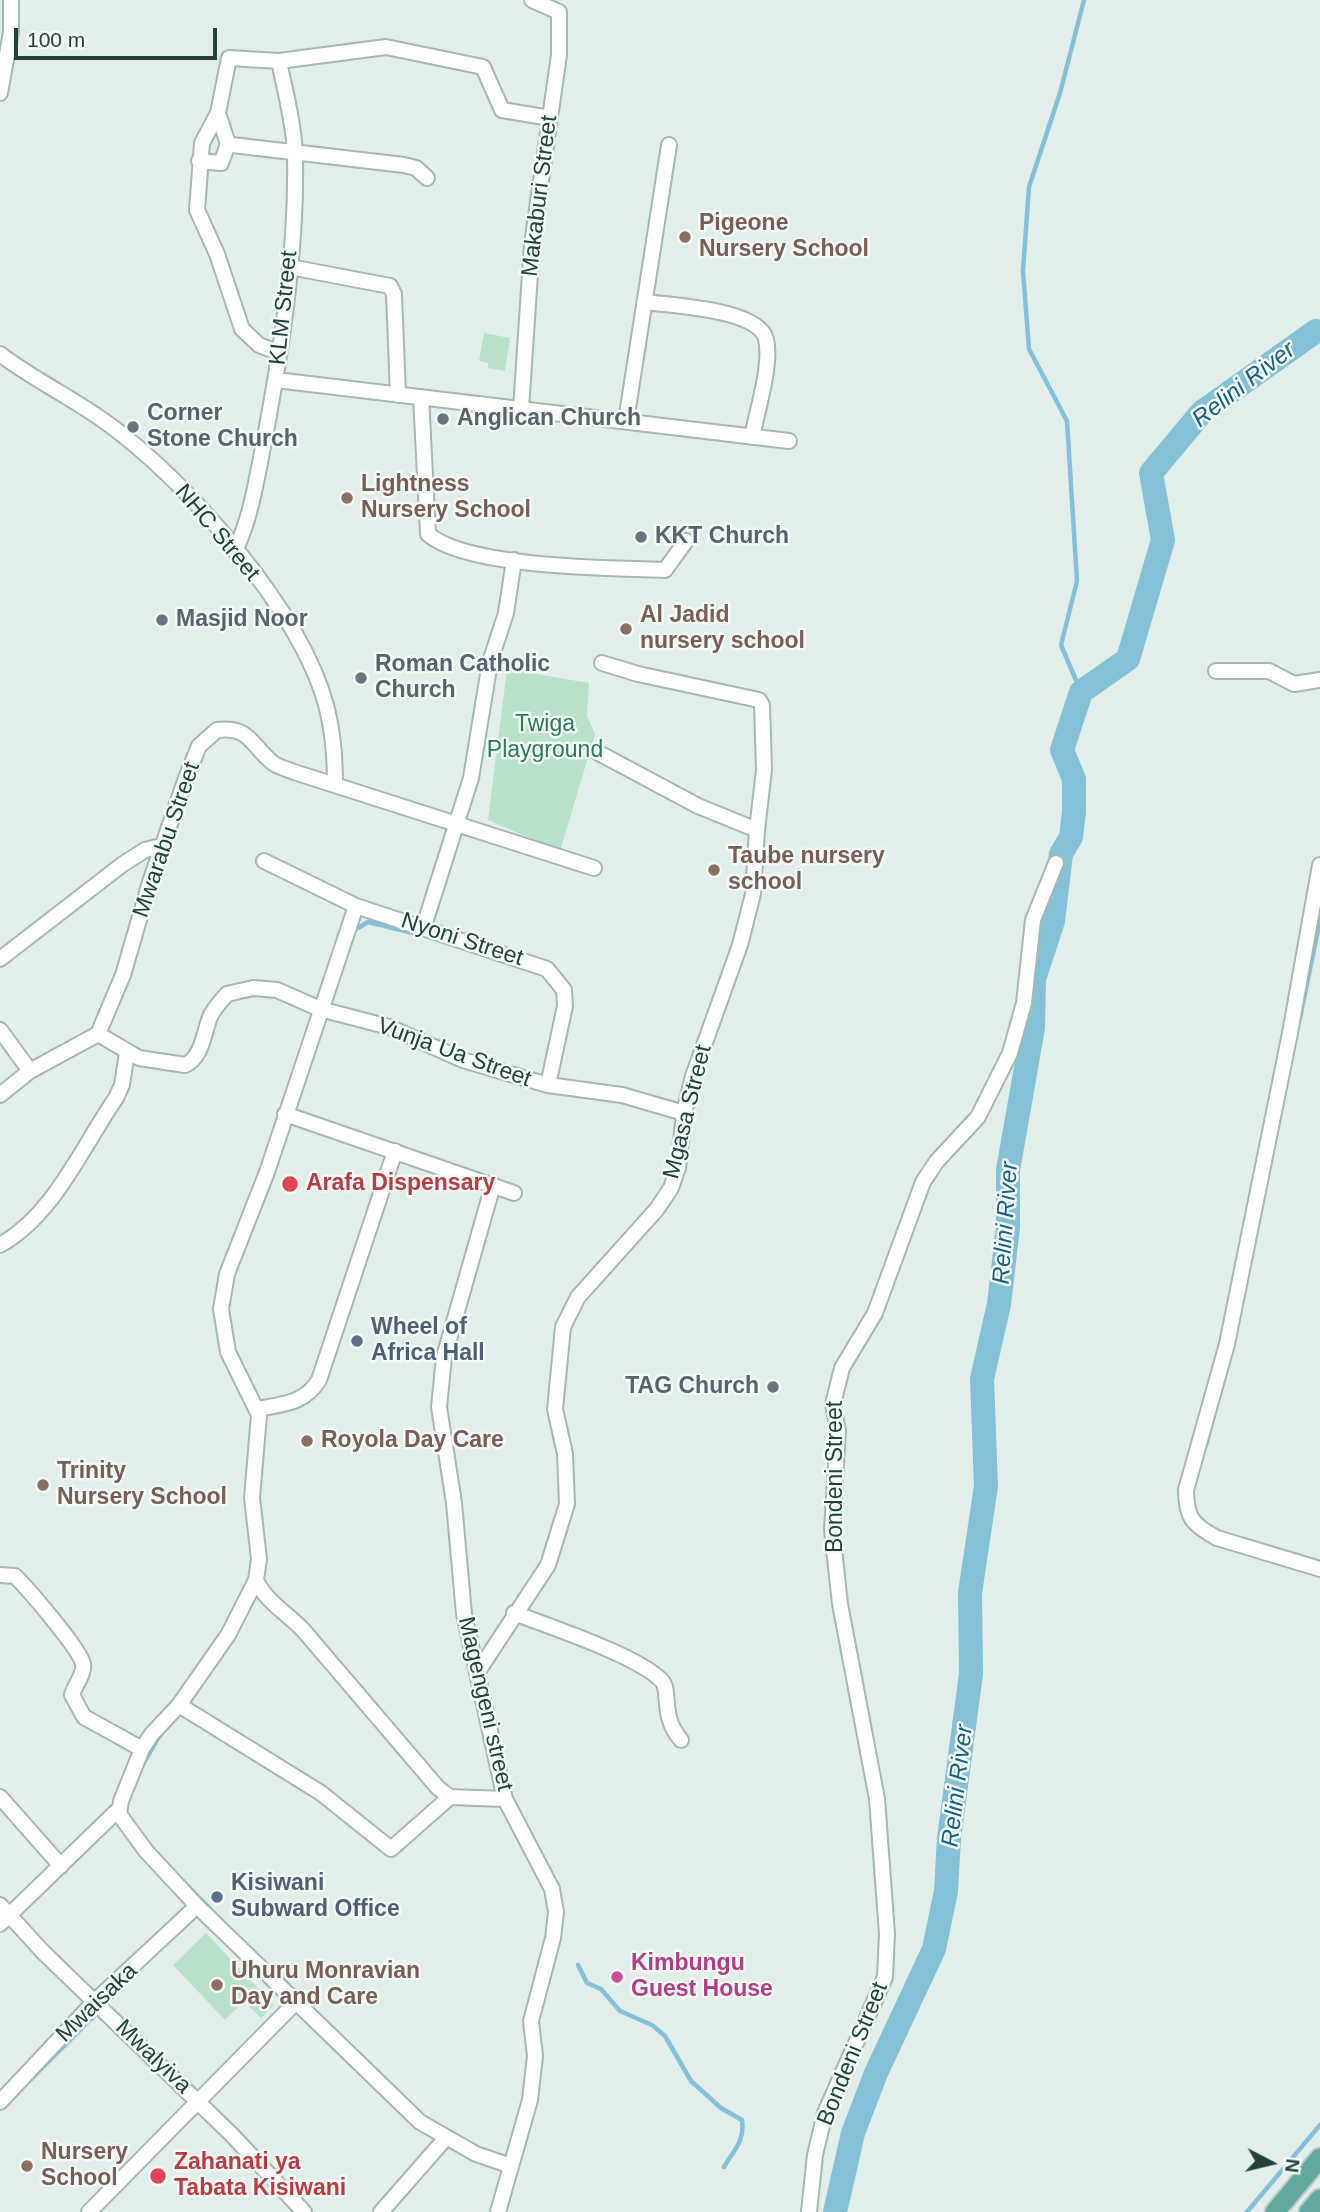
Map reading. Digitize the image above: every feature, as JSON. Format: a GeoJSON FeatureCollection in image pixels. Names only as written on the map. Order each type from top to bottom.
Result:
{"type":"FeatureCollection","features":[{"type":"Feature","properties":{"kind":"main road"},"geometry":{"type":"LineString","coordinates":[[1275,2212],[1320,2158]]}},
{"type":"Feature","properties":{"kind":"main road"},"geometry":{"type":"LineString","coordinates":[[1309,2212],[1320,2199]]}},
{"type":"Feature","properties":{"kind":"street"},"geometry":{"type":"LineString","coordinates":[[0,93],[11,32],[11,0]]}},
{"type":"Feature","properties":{"kind":"street","name":"Makaburi Street"},"geometry":{"type":"LineString","coordinates":[[521,410],[532,244],[561,18],[559,12],[533,0]]}},
{"type":"Feature","properties":{"kind":"street"},"geometry":{"type":"LineString","coordinates":[[279,353],[259,345],[242,329],[217,254],[197,210],[205,133],[218,113],[229,58],[236,55],[279,61],[386,47],[479,65],[487,72],[502,110],[550,118]]}},
{"type":"Feature","properties":{"kind":"street","name":"KLM Street"},"geometry":{"type":"LineString","coordinates":[[235,551],[250,512],[276,380],[290,267],[295,154],[279,61]]}},
{"type":"Feature","properties":{"kind":"street"},"geometry":{"type":"LineString","coordinates":[[200,161],[221,163],[228,144],[218,113]]}},
{"type":"Feature","properties":{"kind":"street"},"geometry":{"type":"LineString","coordinates":[[228,144],[404,165],[416,168],[427,178]]}},
{"type":"Feature","properties":{"kind":"street"},"geometry":{"type":"LineString","coordinates":[[626,421],[669,145]]}},
{"type":"Feature","properties":{"kind":"street"},"geometry":{"type":"LineString","coordinates":[[290,267],[390,286],[394,294],[398,395]]}},
{"type":"Feature","properties":{"kind":"street"},"geometry":{"type":"LineString","coordinates":[[646,302],[745,318],[762,331],[767,352],[752,437]]}},
{"type":"Feature","properties":{"kind":"street","name":"NHC Street"},"geometry":{"type":"LineString","coordinates":[[0,354],[106,422],[155,460],[235,551],[275,603],[301,646],[326,702],[335,752],[335,784]]}},
{"type":"Feature","properties":{"kind":"street"},"geometry":{"type":"LineString","coordinates":[[276,380],[789,441]]}},
{"type":"Feature","properties":{"kind":"street"},"geometry":{"type":"LineString","coordinates":[[421,397],[428,534],[438,543],[514,560],[556,566],[665,570],[686,541]]}},
{"type":"Feature","properties":{"kind":"street"},"geometry":{"type":"LineString","coordinates":[[424,926],[471,778],[490,662],[506,613],[514,560]]}},
{"type":"Feature","properties":{"kind":"street","name":"Mgasa Street"},"geometry":{"type":"LineString","coordinates":[[477,1673],[548,1565],[568,1504],[565,1454],[555,1409],[563,1328],[578,1297],[642,1229],[671,1188],[678,1168],[684,1113],[693,1076],[749,916],[753,894],[764,770],[762,705],[759,699],[638,674],[602,663]]}},
{"type":"Feature","properties":{"kind":"street"},"geometry":{"type":"LineString","coordinates":[[1216,671],[1269,671],[1294,684],[1316,683],[1320,680]]}},
{"type":"Feature","properties":{"kind":"street","name":"Mwarabu Street"},"geometry":{"type":"LineString","coordinates":[[98,1034],[123,975],[150,882],[199,746],[217,730],[242,733],[260,746],[273,763],[594,868]]}},
{"type":"Feature","properties":{"kind":"street"},"geometry":{"type":"LineString","coordinates":[[597,752],[698,806],[757,830]]}},
{"type":"Feature","properties":{"kind":"street"},"geometry":{"type":"LineString","coordinates":[[0,959],[123,864],[145,850],[164,845]]}},
{"type":"Feature","properties":{"kind":"street","name":"Nyoni Street"},"geometry":{"type":"LineString","coordinates":[[264,861],[356,906],[424,926],[547,969],[564,990],[565,1006],[548,1085]]}},
{"type":"Feature","properties":{"kind":"street","name":"Bondeni Street"},"geometry":{"type":"LineString","coordinates":[[809,2212],[815,2155],[825,2113],[885,1977],[887,1934],[877,1799],[840,1604],[832,1530],[838,1431],[833,1404],[842,1368],[875,1313],[923,1182],[937,1161],[978,1117],[1010,1053],[1024,1003],[1033,920],[1056,863]]}},
{"type":"Feature","properties":{"kind":"street"},"geometry":{"type":"LineString","coordinates":[[1320,865],[1290,1033],[1227,1345],[1186,1490],[1186,1508],[1201,1529],[1217,1538],[1320,1569]]}},
{"type":"Feature","properties":{"kind":"street"},"geometry":{"type":"LineString","coordinates":[[3,1914],[61,1866],[119,1809],[142,1749],[151,1735],[179,1706],[228,1635],[256,1580],[258,1559],[252,1497],[259,1429],[257,1409],[228,1352],[220,1309],[227,1274],[356,906]]}},
{"type":"Feature","properties":{"kind":"street","name":"Vunja Ua Street"},"geometry":{"type":"LineString","coordinates":[[127,1052],[158,1062],[185,1065],[192,1062],[211,1015],[227,994],[253,988],[277,990],[320,1009],[389,1027],[463,1060],[548,1085],[622,1095],[684,1113]]}},
{"type":"Feature","properties":{"kind":"street"},"geometry":{"type":"LineString","coordinates":[[0,1030],[30,1071]]}},
{"type":"Feature","properties":{"kind":"street"},"geometry":{"type":"LineString","coordinates":[[0,1095],[30,1071],[98,1034],[127,1052],[122,1085],[116,1098],[54,1193],[20,1231],[0,1245]]}},
{"type":"Feature","properties":{"kind":"street"},"geometry":{"type":"LineString","coordinates":[[285,1114],[514,1193]]}},
{"type":"Feature","properties":{"kind":"street"},"geometry":{"type":"LineString","coordinates":[[257,1409],[300,1400],[311,1392],[319,1380],[395,1150]]}},
{"type":"Feature","properties":{"kind":"street","name":"Magengeni street"},"geometry":{"type":"LineString","coordinates":[[493,1185],[444,1357],[439,1387],[464,1614],[477,1673],[505,1798],[552,1889],[556,1912],[553,1938],[531,2021],[535,2056],[530,2100],[498,2212]]}},
{"type":"Feature","properties":{"kind":"street"},"geometry":{"type":"LineString","coordinates":[[0,1575],[15,1576],[26,1586],[79,1654],[83,1669],[72,1695],[83,1717],[142,1749]]}},
{"type":"Feature","properties":{"kind":"street"},"geometry":{"type":"LineString","coordinates":[[256,1580],[266,1598],[287,1612],[304,1630],[433,1783],[450,1797],[505,1798]]}},
{"type":"Feature","properties":{"kind":"street"},"geometry":{"type":"LineString","coordinates":[[514,1613],[601,1647],[661,1679],[666,1689],[667,1719],[681,1740]]}},
{"type":"Feature","properties":{"kind":"street"},"geometry":{"type":"LineString","coordinates":[[179,1706],[321,1793],[391,1849],[450,1797]]}},
{"type":"Feature","properties":{"kind":"street"},"geometry":{"type":"LineString","coordinates":[[0,1797],[61,1866]]}},
{"type":"Feature","properties":{"kind":"street"},"geometry":{"type":"LineString","coordinates":[[119,1809],[122,1821],[146,1851],[197,1906],[420,2122],[445,2139],[511,2166]]}},
{"type":"Feature","properties":{"kind":"street","name":"Mwaisaka"},"geometry":{"type":"LineString","coordinates":[[0,2102],[95,2001],[197,1906]]}},
{"type":"Feature","properties":{"kind":"street","name":"Mwalyiva"},"geometry":{"type":"LineString","coordinates":[[3,1914],[198,2101],[304,2212]]}},
{"type":"Feature","properties":{"kind":"street"},"geometry":{"type":"LineString","coordinates":[[89,2212],[296,2002]]}},
{"type":"Feature","properties":{"kind":"street"},"geometry":{"type":"LineString","coordinates":[[381,2212],[445,2139]]}},
{"type":"Feature","properties":{"kind":"green space"},"geometry":{"type":"Polygon","coordinates":[[[484,333],[510,338],[505,371],[488,368],[488,363],[479,361],[484,333]]]}},
{"type":"Feature","properties":{"kind":"green space","name":"Twiga Playground"},"geometry":{"type":"Polygon","coordinates":[[[507,669],[589,683],[587,716],[595,734],[560,851],[488,820],[507,669]]]}},
{"type":"Feature","properties":{"kind":"green space"},"geometry":{"type":"Polygon","coordinates":[[[206,1933],[274,2005],[261,2018],[244,2001],[225,2020],[173,1965],[206,1933]]]}},
{"type":"Feature","properties":{"kind":"waterway"},"geometry":{"type":"LineString","coordinates":[[1081,692],[1061,645],[1077,581],[1067,421],[1029,349],[1023,271],[1029,187],[1060,93],[1084,0]]}},
{"type":"Feature","properties":{"kind":"waterway","name":"Relini River"},"geometry":{"type":"LineString","coordinates":[[1316,331],[1320,328]]}},
{"type":"Feature","properties":{"kind":"waterway","name":"Relini River"},"geometry":{"type":"LineString","coordinates":[[835,2212],[853,2133],[876,2073],[934,1949],[946,1891],[949,1838],[971,1674],[970,1593],[986,1486],[982,1379],[999,1304],[1008,1227],[1008,1170],[1033,1028],[1034,979],[1053,921],[1061,854],[1071,837],[1074,812],[1074,779],[1062,750],[1081,692],[1128,659],[1163,540],[1151,473],[1202,412],[1316,331]]}},
{"type":"Feature","properties":{"kind":"waterway"},"geometry":{"type":"LineString","coordinates":[[1300,1018],[1320,920]]}},
{"type":"Feature","properties":{"kind":"waterway"},"geometry":{"type":"LineString","coordinates":[[353,931],[368,922],[417,934]]}},
{"type":"Feature","properties":{"kind":"waterway"},"geometry":{"type":"LineString","coordinates":[[258,1213],[273,1175]]}},
{"type":"Feature","properties":{"kind":"waterway"},"geometry":{"type":"LineString","coordinates":[[1206,1445],[1218,1399]]}},
{"type":"Feature","properties":{"kind":"waterway"},"geometry":{"type":"LineString","coordinates":[[143,1764],[160,1735]]}},
{"type":"Feature","properties":{"kind":"waterway"},"geometry":{"type":"LineString","coordinates":[[182,1880],[215,1914]]}},
{"type":"Feature","properties":{"kind":"waterway"},"geometry":{"type":"LineString","coordinates":[[578,1965],[587,1983],[601,1989],[620,2011],[652,2025],[665,2036],[691,2081],[721,2108],[742,2120],[740,2140],[724,2167]]}},
{"type":"Feature","properties":{"kind":"waterway"},"geometry":{"type":"LineString","coordinates":[[105,2004],[132,1976]]}},
{"type":"Feature","properties":{"kind":"waterway"},"geometry":{"type":"LineString","coordinates":[[31,2079],[97,2013]]}},
{"type":"Feature","properties":{"kind":"waterway"},"geometry":{"type":"LineString","coordinates":[[1247,2212],[1320,2125]]}},
{"type":"Feature","properties":{"kind":"place","name":"Pigeone Nursery School"},"geometry":{"type":"Point","coordinates":[685,237]}},
{"type":"Feature","properties":{"kind":"place","name":"Anglican Church"},"geometry":{"type":"Point","coordinates":[443,419]}},
{"type":"Feature","properties":{"kind":"place","name":"Corner Stone Church"},"geometry":{"type":"Point","coordinates":[133,427]}},
{"type":"Feature","properties":{"kind":"place","name":"Lightness Nursery School"},"geometry":{"type":"Point","coordinates":[347,498]}},
{"type":"Feature","properties":{"kind":"place","name":"KKT Church"},"geometry":{"type":"Point","coordinates":[641,537]}},
{"type":"Feature","properties":{"kind":"place","name":"Masjid Noor"},"geometry":{"type":"Point","coordinates":[162,620]}},
{"type":"Feature","properties":{"kind":"place","name":"Al Jadid nursery school"},"geometry":{"type":"Point","coordinates":[626,629]}},
{"type":"Feature","properties":{"kind":"place","name":"Roman Catholic Church"},"geometry":{"type":"Point","coordinates":[361,678]}},
{"type":"Feature","properties":{"kind":"place","name":"Taube nursery school"},"geometry":{"type":"Point","coordinates":[714,870]}},
{"type":"Feature","properties":{"kind":"place","name":"Arafa Dispensary"},"geometry":{"type":"Point","coordinates":[290,1184]}},
{"type":"Feature","properties":{"kind":"place","name":"Wheel of Africa Hall"},"geometry":{"type":"Point","coordinates":[357,1341]}},
{"type":"Feature","properties":{"kind":"place","name":"TAG Church"},"geometry":{"type":"Point","coordinates":[773,1387]}},
{"type":"Feature","properties":{"kind":"place","name":"Royola Day Care"},"geometry":{"type":"Point","coordinates":[307,1441]}},
{"type":"Feature","properties":{"kind":"place","name":"Trinity Nursery School"},"geometry":{"type":"Point","coordinates":[43,1485]}},
{"type":"Feature","properties":{"kind":"place","name":"Kisiwani Subward Office"},"geometry":{"type":"Point","coordinates":[217,1897]}},
{"type":"Feature","properties":{"kind":"place","name":"Kimbungu Guest House"},"geometry":{"type":"Point","coordinates":[617,1977]}},
{"type":"Feature","properties":{"kind":"place","name":"Uhuru Monravian Day and Care"},"geometry":{"type":"Point","coordinates":[217,1985]}},
{"type":"Feature","properties":{"kind":"place","name":"Nursery School"},"geometry":{"type":"Point","coordinates":[27,2166]}},
{"type":"Feature","properties":{"kind":"place","name":"Zahanati ya Tabata Kisiwani"},"geometry":{"type":"Point","coordinates":[158,2176]}}]}
